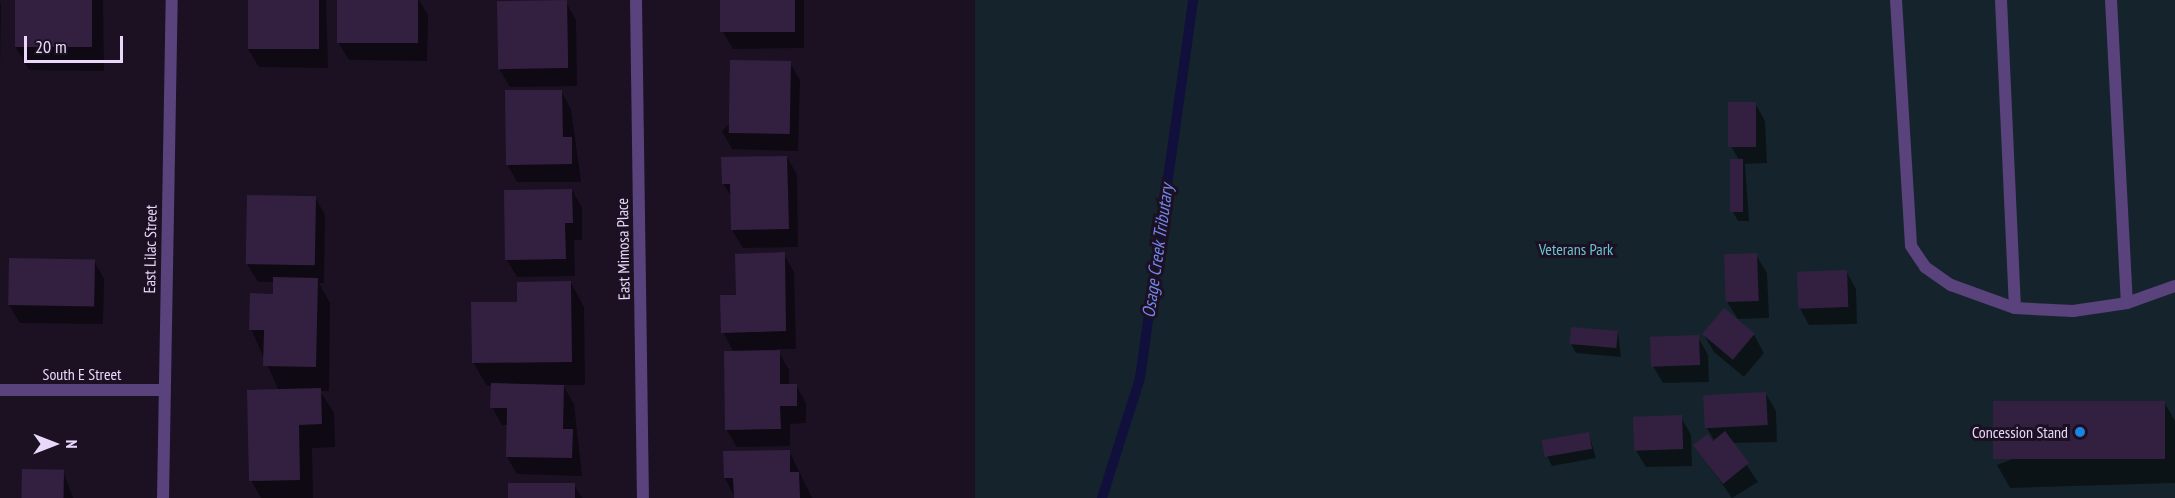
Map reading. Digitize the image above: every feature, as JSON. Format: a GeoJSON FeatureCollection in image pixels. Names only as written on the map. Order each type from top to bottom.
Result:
{"type":"FeatureCollection","features":[{"type":"Feature","properties":{"kind":"street","name":"East Lilac Street"},"geometry":{"type":"LineString","coordinates":[[163,498],[163,390],[172,0]]}},
{"type":"Feature","properties":{"kind":"street","name":"East Mimosa Place"},"geometry":{"type":"LineString","coordinates":[[636,0],[643,498]]}},
{"type":"Feature","properties":{"kind":"street"},"geometry":{"type":"LineString","coordinates":[[1896,0],[1911,246],[1925,267],[1951,285],[2015,308],[2073,311],[2127,303],[2175,286]]}},
{"type":"Feature","properties":{"kind":"street"},"geometry":{"type":"LineString","coordinates":[[2001,0],[2015,308]]}},
{"type":"Feature","properties":{"kind":"street"},"geometry":{"type":"LineString","coordinates":[[2111,0],[2127,303]]}},
{"type":"Feature","properties":{"kind":"street","name":"South E Street"},"geometry":{"type":"LineString","coordinates":[[0,390],[163,390]]}},
{"type":"Feature","properties":{"kind":"green space","name":"Veterans Park"},"geometry":{"type":"Polygon","coordinates":[[[975,0],[2175,0],[2175,498],[975,498],[975,0]]]}},
{"type":"Feature","properties":{"kind":"building"},"geometry":{"type":"Polygon","coordinates":[[[15,0],[92,0],[92,47],[15,47],[15,0]]]}},
{"type":"Feature","properties":{"kind":"building"},"geometry":{"type":"Polygon","coordinates":[[[248,0],[319,0],[319,49],[248,49],[248,0]]]}},
{"type":"Feature","properties":{"kind":"building"},"geometry":{"type":"Polygon","coordinates":[[[337,0],[418,0],[418,43],[337,43],[337,0]]]}},
{"type":"Feature","properties":{"kind":"building"},"geometry":{"type":"Polygon","coordinates":[[[567,0],[568,68],[498,69],[497,1],[567,0]]]}},
{"type":"Feature","properties":{"kind":"building"},"geometry":{"type":"Polygon","coordinates":[[[720,0],[795,0],[795,32],[720,32],[720,0]]]}},
{"type":"Feature","properties":{"kind":"building"},"geometry":{"type":"Polygon","coordinates":[[[730,60],[791,61],[790,134],[729,133],[730,60]]]}},
{"type":"Feature","properties":{"kind":"building"},"geometry":{"type":"Polygon","coordinates":[[[505,90],[562,90],[563,137],[572,137],[572,164],[506,165],[505,90]]]}},
{"type":"Feature","properties":{"kind":"building"},"geometry":{"type":"Polygon","coordinates":[[[1728,102],[1756,102],[1756,147],[1728,147],[1728,102]]]}},
{"type":"Feature","properties":{"kind":"building"},"geometry":{"type":"Polygon","coordinates":[[[787,156],[789,229],[731,230],[730,184],[722,184],[721,157],[787,156]]]}},
{"type":"Feature","properties":{"kind":"building"},"geometry":{"type":"Polygon","coordinates":[[[1730,159],[1743,159],[1743,212],[1730,212],[1730,159]]]}},
{"type":"Feature","properties":{"kind":"building"},"geometry":{"type":"Polygon","coordinates":[[[572,189],[573,223],[565,223],[566,259],[505,260],[504,190],[572,189]]]}},
{"type":"Feature","properties":{"kind":"building"},"geometry":{"type":"Polygon","coordinates":[[[247,195],[316,196],[315,265],[246,264],[247,195]]]}},
{"type":"Feature","properties":{"kind":"building"},"geometry":{"type":"Polygon","coordinates":[[[785,252],[786,331],[721,333],[720,295],[736,295],[735,254],[785,252]]]}},
{"type":"Feature","properties":{"kind":"building"},"geometry":{"type":"Polygon","coordinates":[[[1757,253],[1759,301],[1726,302],[1724,254],[1757,253]]]}},
{"type":"Feature","properties":{"kind":"building"},"geometry":{"type":"Polygon","coordinates":[[[9,258],[95,260],[94,306],[8,305],[9,258]]]}},
{"type":"Feature","properties":{"kind":"building"},"geometry":{"type":"Polygon","coordinates":[[[1847,270],[1848,307],[1798,309],[1797,272],[1847,270]]]}},
{"type":"Feature","properties":{"kind":"building"},"geometry":{"type":"Polygon","coordinates":[[[273,277],[318,278],[316,367],[263,366],[264,330],[249,330],[250,293],[273,294],[273,277]]]}},
{"type":"Feature","properties":{"kind":"building"},"geometry":{"type":"Polygon","coordinates":[[[571,281],[572,362],[472,363],[471,302],[517,302],[517,282],[571,281]]]}},
{"type":"Feature","properties":{"kind":"building"},"geometry":{"type":"Polygon","coordinates":[[[1724,308],[1755,334],[1733,360],[1702,334],[1724,308]]]}},
{"type":"Feature","properties":{"kind":"building"},"geometry":{"type":"Polygon","coordinates":[[[1571,327],[1618,331],[1616,348],[1570,344],[1571,327]]]}},
{"type":"Feature","properties":{"kind":"building"},"geometry":{"type":"Polygon","coordinates":[[[1699,335],[1700,365],[1651,367],[1650,337],[1699,335]]]}},
{"type":"Feature","properties":{"kind":"building"},"geometry":{"type":"Polygon","coordinates":[[[780,350],[780,384],[797,384],[797,406],[780,406],[781,429],[725,430],[724,351],[780,350]]]}},
{"type":"Feature","properties":{"kind":"building"},"geometry":{"type":"Polygon","coordinates":[[[491,383],[564,385],[563,429],[573,429],[572,458],[506,457],[507,408],[490,408],[491,383]]]}},
{"type":"Feature","properties":{"kind":"building"},"geometry":{"type":"Polygon","coordinates":[[[321,388],[322,424],[299,425],[300,480],[249,481],[247,390],[321,388]]]}},
{"type":"Feature","properties":{"kind":"building"},"geometry":{"type":"Polygon","coordinates":[[[1766,392],[1768,425],[1705,428],[1703,395],[1766,392]]]}},
{"type":"Feature","properties":{"kind":"building","name":"Concession Stand"},"geometry":{"type":"Polygon","coordinates":[[[1993,401],[2165,401],[2165,459],[1993,459],[1993,401]]]}},
{"type":"Feature","properties":{"kind":"building"},"geometry":{"type":"Polygon","coordinates":[[[1682,415],[1683,449],[1634,451],[1633,417],[1682,415]]]}},
{"type":"Feature","properties":{"kind":"building"},"geometry":{"type":"Polygon","coordinates":[[[1725,431],[1749,463],[1723,484],[1693,445],[1708,434],[1713,441],[1725,431]]]}},
{"type":"Feature","properties":{"kind":"building"},"geometry":{"type":"Polygon","coordinates":[[[1589,432],[1592,449],[1545,457],[1542,440],[1589,432]]]}},
{"type":"Feature","properties":{"kind":"building"},"geometry":{"type":"Polygon","coordinates":[[[790,450],[790,472],[799,472],[800,498],[734,498],[733,478],[724,478],[723,451],[790,450]]]}},
{"type":"Feature","properties":{"kind":"building"},"geometry":{"type":"Polygon","coordinates":[[[22,469],[64,470],[64,498],[21,498],[22,469]]]}},
{"type":"Feature","properties":{"kind":"building"},"geometry":{"type":"Polygon","coordinates":[[[508,483],[575,483],[575,498],[508,498],[508,483]]]}},
{"type":"Feature","properties":{"kind":"waterway","name":"Osage Creek Tributary"},"geometry":{"type":"LineString","coordinates":[[1102,498],[1140,378],[1193,0]]}},
{"type":"Feature","properties":{"kind":"place","name":"Concession Stand"},"geometry":{"type":"Point","coordinates":[2080,432]}}]}
